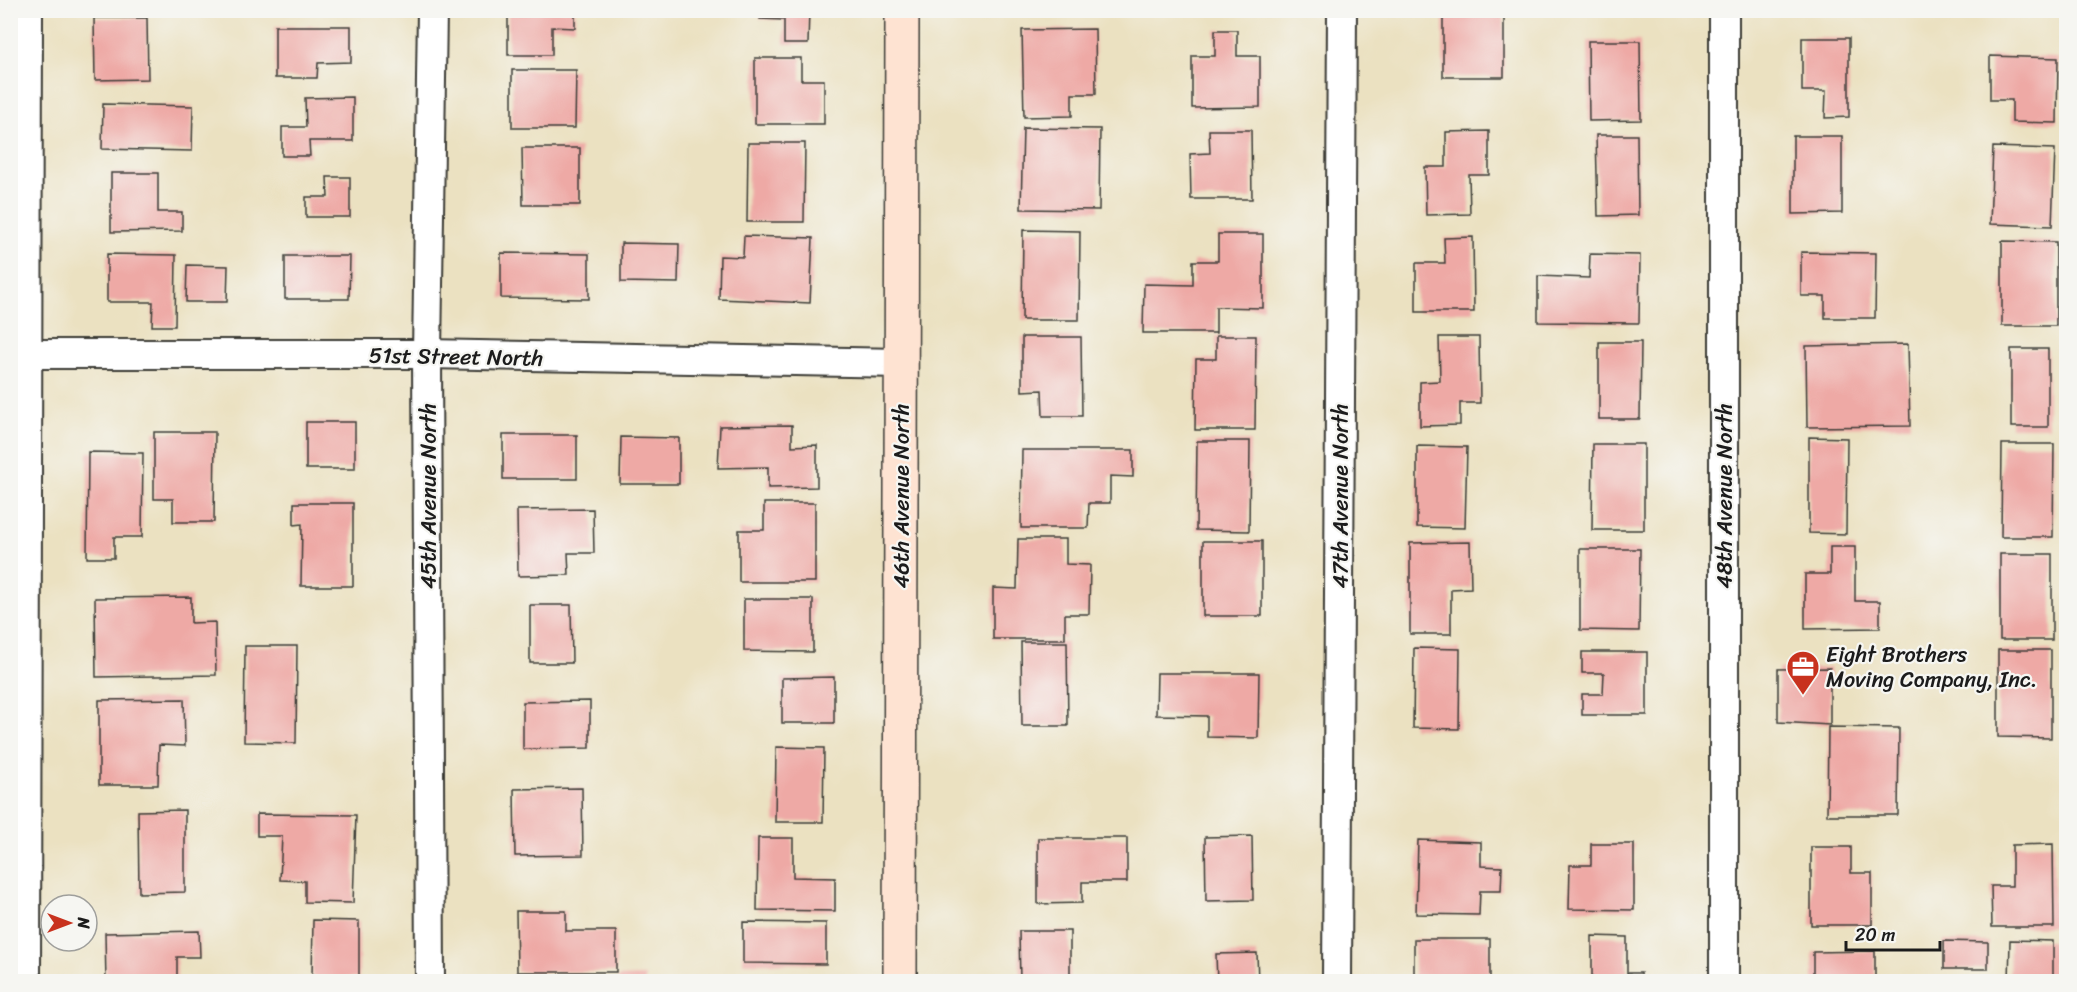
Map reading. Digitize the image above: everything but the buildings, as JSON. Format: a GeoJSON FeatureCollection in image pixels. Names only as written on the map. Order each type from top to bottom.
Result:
{"type":"FeatureCollection","features":[{"type":"Feature","properties":{"kind":"street"},"geometry":{"type":"LineString","coordinates":[[26,981],[19,354],[28,10]]}},
{"type":"Feature","properties":{"kind":"street","name":"45th Avenue North"},"geometry":{"type":"LineString","coordinates":[[430,981],[428,354],[432,10]]}},
{"type":"Feature","properties":{"kind":"street","name":"46th Avenue North"},"geometry":{"type":"LineString","coordinates":[[900,981],[902,10]]}},
{"type":"Feature","properties":{"kind":"street","name":"47th Avenue North"},"geometry":{"type":"LineString","coordinates":[[1337,981],[1342,10]]}},
{"type":"Feature","properties":{"kind":"street","name":"48th Avenue North"},"geometry":{"type":"LineString","coordinates":[[1724,10],[1724,981]]}},
{"type":"Feature","properties":{"kind":"street","name":"51st Street North"},"geometry":{"type":"LineString","coordinates":[[19,354],[428,354],[902,363]]}},
{"type":"Feature","properties":{"kind":"place","name":"Eight Brothers Moving Company, Inc."},"geometry":{"type":"Point","coordinates":[1803,696]}}]}
